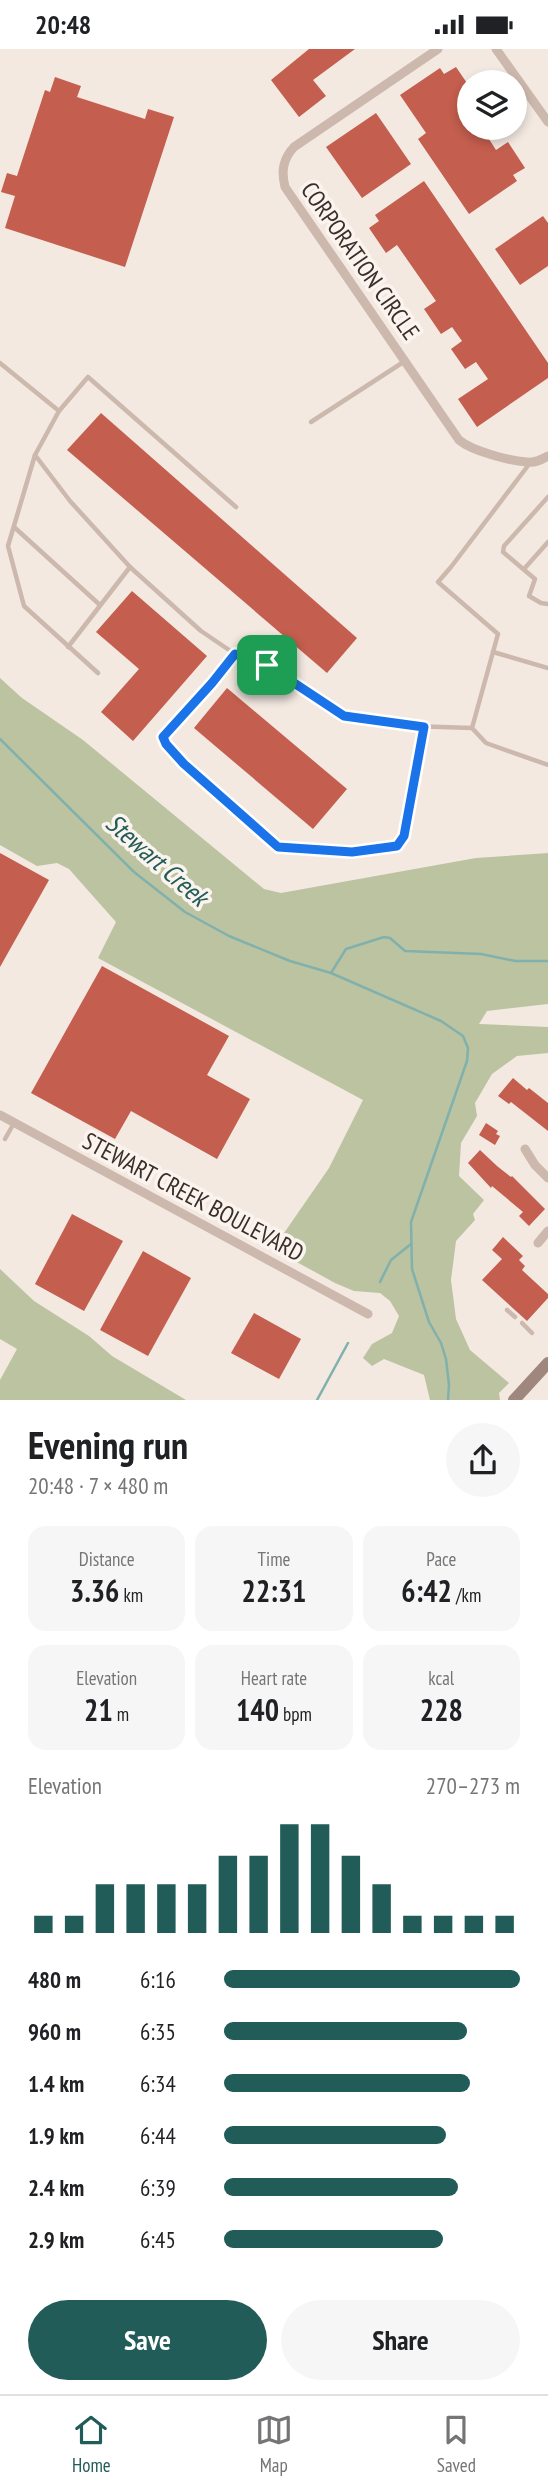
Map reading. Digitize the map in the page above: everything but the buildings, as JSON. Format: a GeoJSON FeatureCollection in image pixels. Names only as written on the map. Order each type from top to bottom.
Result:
{"type":"FeatureCollection","features":[{"type":"Feature","properties":{"kind":"street","name":"CORPORATION CIRCLE"},"geometry":{"type":"LineString","coordinates":[[438,49],[294,147],[284,162],[282,172],[287,191],[459,440],[466,446],[530,462]]}},
{"type":"Feature","properties":{"kind":"street"},"geometry":{"type":"LineString","coordinates":[[496,49],[548,122]]}},
{"type":"Feature","properties":{"kind":"street"},"geometry":{"type":"LineString","coordinates":[[530,462],[548,456]]}},
{"type":"Feature","properties":{"kind":"street","name":"STEWART CREEK BOULEVARD"},"geometry":{"type":"LineString","coordinates":[[0,1115],[368,1314]]}},
{"type":"Feature","properties":{"kind":"street"},"geometry":{"type":"LineString","coordinates":[[525,1149],[548,1178]]}},
{"type":"Feature","properties":{"kind":"street"},"geometry":{"type":"LineString","coordinates":[[538,1243],[548,1231]]}},
{"type":"Feature","properties":{"kind":"street"},"geometry":{"type":"LineString","coordinates":[[514,1400],[548,1363]]}},
{"type":"Feature","properties":{"kind":"lane"},"geometry":{"type":"LineString","coordinates":[[311,422],[405,360]]}},
{"type":"Feature","properties":{"kind":"lane"},"geometry":{"type":"LineString","coordinates":[[0,363],[59,411]]}},
{"type":"Feature","properties":{"kind":"lane"},"geometry":{"type":"LineString","coordinates":[[98,673],[24,606],[8,546],[35,454],[59,411],[88,377],[236,507]]}},
{"type":"Feature","properties":{"kind":"lane"},"geometry":{"type":"LineString","coordinates":[[35,454],[70,501],[130,567],[201,631],[235,654],[267,665],[344,716],[424,727],[472,728],[486,743],[548,765]]}},
{"type":"Feature","properties":{"kind":"lane"},"geometry":{"type":"LineString","coordinates":[[472,728],[498,634],[438,582],[530,462]]}},
{"type":"Feature","properties":{"kind":"lane"},"geometry":{"type":"LineString","coordinates":[[548,497],[504,546],[503,552],[536,579],[530,596],[548,604]]}},
{"type":"Feature","properties":{"kind":"lane"},"geometry":{"type":"LineString","coordinates":[[13,527],[100,605]]}},
{"type":"Feature","properties":{"kind":"lane"},"geometry":{"type":"LineString","coordinates":[[524,569],[548,543]]}},
{"type":"Feature","properties":{"kind":"lane"},"geometry":{"type":"LineString","coordinates":[[68,647],[130,567]]}},
{"type":"Feature","properties":{"kind":"lane"},"geometry":{"type":"LineString","coordinates":[[493,652],[548,669]]}},
{"type":"Feature","properties":{"kind":"lane"},"geometry":{"type":"LineString","coordinates":[[235,654],[163,737],[184,764],[278,847],[352,852],[397,846],[404,836],[424,727]]}},
{"type":"Feature","properties":{"kind":"lane"},"geometry":{"type":"LineString","coordinates":[[5,1139],[15,1123]]}},
{"type":"Feature","properties":{"kind":"lane"},"geometry":{"type":"LineString","coordinates":[[507,1310],[515,1317]]}},
{"type":"Feature","properties":{"kind":"lane"},"geometry":{"type":"LineString","coordinates":[[522,1323],[533,1333]]}},
{"type":"Feature","properties":{"kind":"green space"},"geometry":{"type":"Polygon","coordinates":[[[0,678],[22,698],[83,740],[264,889],[281,893],[476,858],[548,853],[548,1004],[487,1011],[479,1024],[548,1027],[548,1053],[517,1056],[492,1074],[475,1103],[477,1116],[461,1143],[459,1176],[484,1200],[473,1214],[475,1220],[456,1241],[451,1280],[456,1319],[470,1350],[509,1383],[499,1393],[500,1400],[430,1400],[424,1375],[384,1359],[372,1366],[363,1358],[372,1344],[392,1333],[399,1316],[390,1301],[380,1293],[354,1291],[335,1283],[273,1249],[329,1168],[363,1100],[98,958],[116,922],[69,869],[57,863],[37,866],[0,845],[0,678]]]}},
{"type":"Feature","properties":{"kind":"green space"},"geometry":{"type":"Polygon","coordinates":[[[0,1269],[34,1301],[89,1336],[112,1356],[186,1400],[0,1400],[0,1380],[17,1349],[0,1339],[0,1269]]]}},
{"type":"Feature","properties":{"kind":"waterway"},"geometry":{"type":"LineString","coordinates":[[0,739],[134,872],[185,912],[229,936],[290,961],[331,973],[441,1021],[463,1036],[468,1048],[467,1061],[411,1222],[412,1269],[429,1322],[441,1343],[446,1359],[448,1400]]}},
{"type":"Feature","properties":{"kind":"waterway","name":"Stewart Creek"},"geometry":{"type":"LineString","coordinates":[[331,973],[346,949],[384,937],[390,938],[405,951],[481,954],[515,961],[548,961]]}},
{"type":"Feature","properties":{"kind":"waterway"},"geometry":{"type":"LineString","coordinates":[[380,1282],[391,1260],[411,1244]]}},
{"type":"Feature","properties":{"kind":"waterway"},"geometry":{"type":"LineString","coordinates":[[317,1400],[348,1343]]}},
{"type":"Feature","properties":{"kind":"route"},"geometry":{"type":"LineString","coordinates":[[235,654],[267,665],[344,716],[424,727],[404,836],[397,846],[352,852],[278,847],[184,764],[166,744],[163,737],[169,729],[235,654]]}}]}
